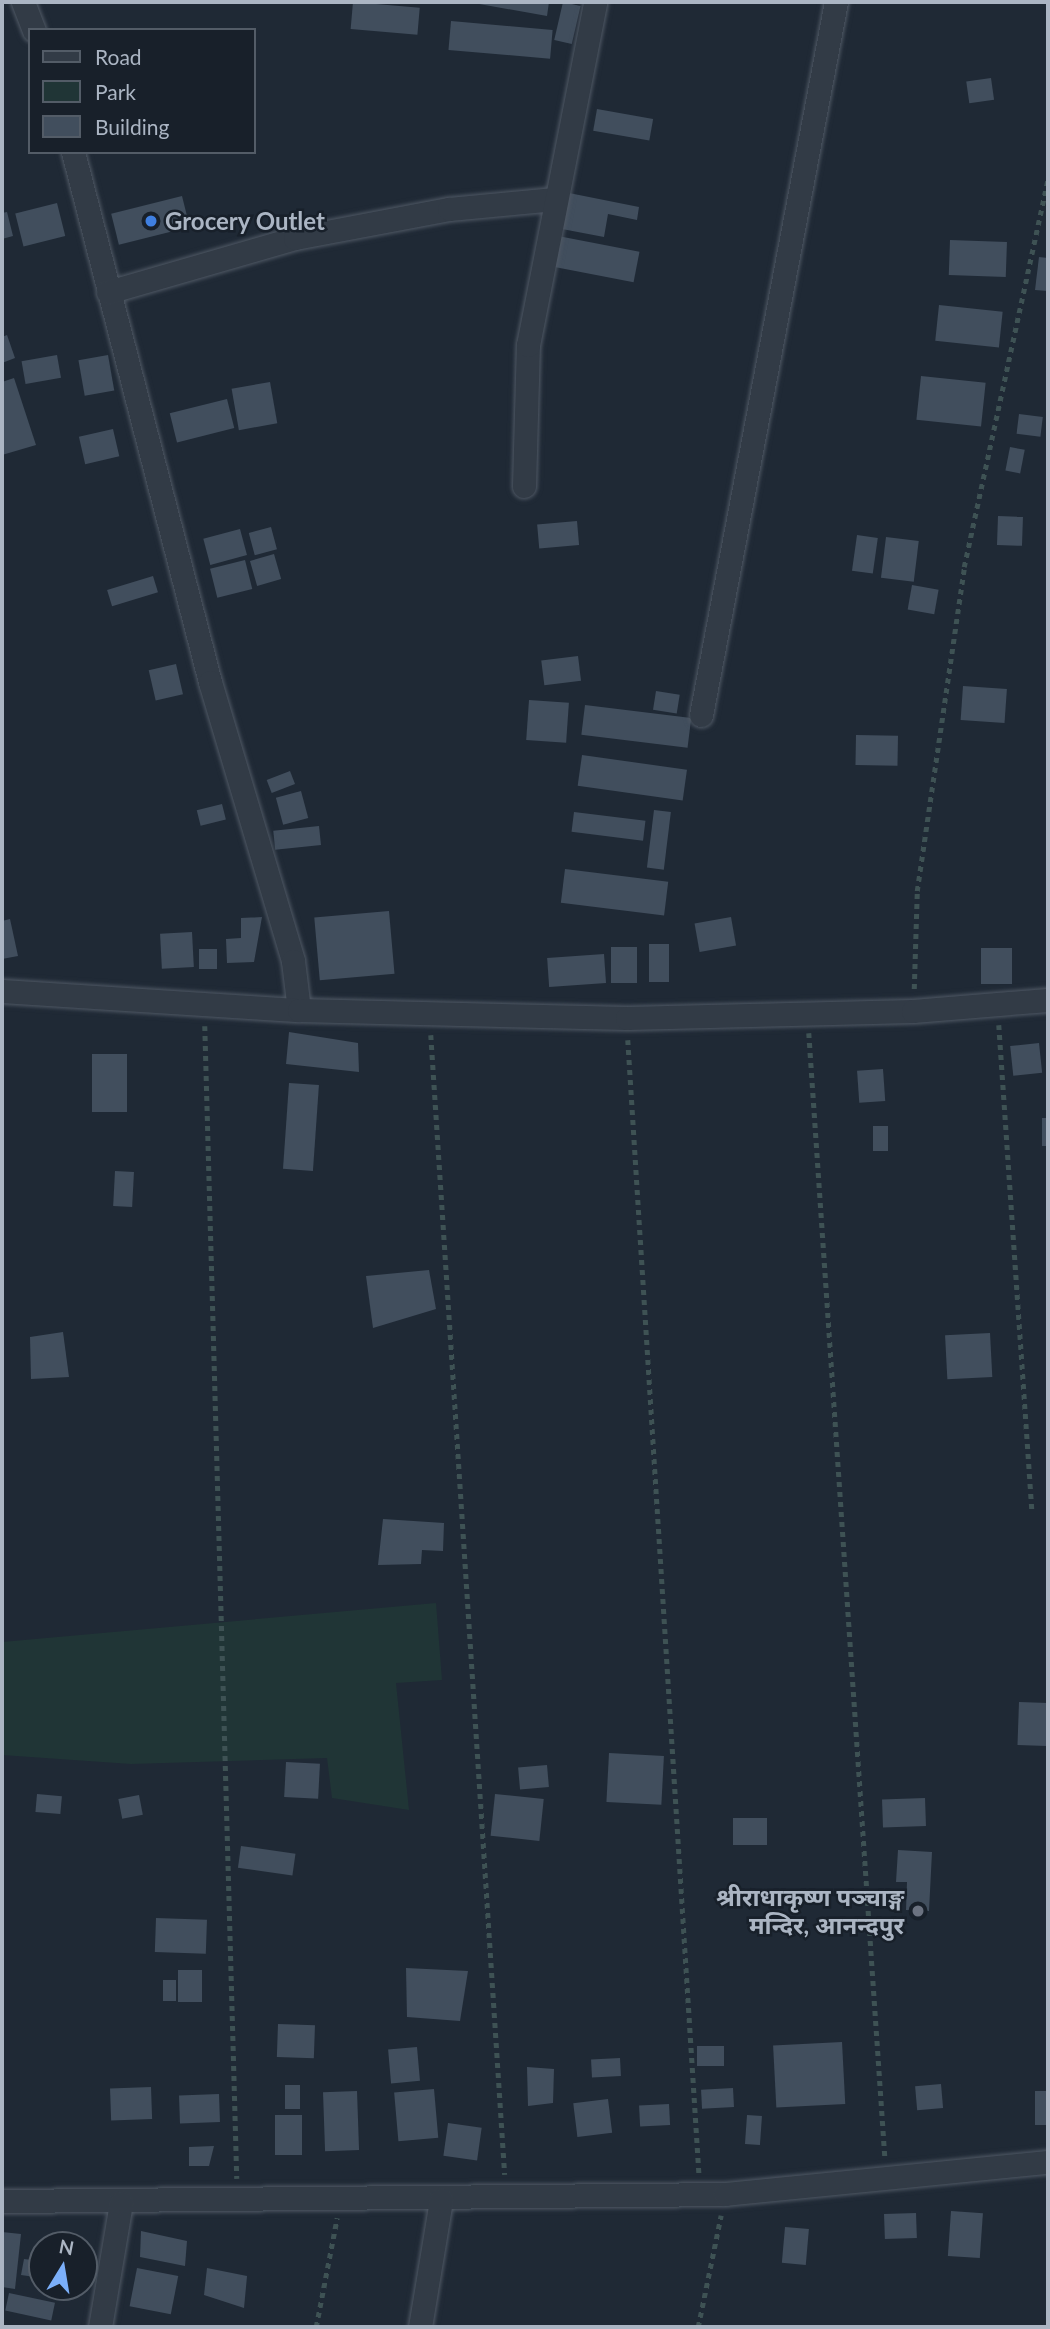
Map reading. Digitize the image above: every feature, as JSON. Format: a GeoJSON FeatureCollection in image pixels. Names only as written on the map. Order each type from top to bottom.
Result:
{"type":"FeatureCollection","features":[{"type":"Feature","properties":{"kind":"street"},"geometry":{"type":"LineString","coordinates":[[23,2],[33,28]]}},
{"type":"Feature","properties":{"kind":"street"},"geometry":{"type":"LineString","coordinates":[[524,486],[528,345],[595,2]]}},
{"type":"Feature","properties":{"kind":"street"},"geometry":{"type":"LineString","coordinates":[[701,715],[836,2]]}},
{"type":"Feature","properties":{"kind":"street"},"geometry":{"type":"LineString","coordinates":[[74,154],[210,682],[293,961],[299,1010]]}},
{"type":"Feature","properties":{"kind":"street"},"geometry":{"type":"LineString","coordinates":[[108,292],[295,237],[449,209],[555,200]]}},
{"type":"Feature","properties":{"kind":"street"},"geometry":{"type":"LineString","coordinates":[[2,991],[299,1010],[627,1018],[807,1016],[998,1007],[1048,1000]]}},
{"type":"Feature","properties":{"kind":"street"},"geometry":{"type":"LineString","coordinates":[[2,2201],[238,2202],[725,2194],[887,2181],[1048,2161]]}},
{"type":"Feature","properties":{"kind":"street"},"geometry":{"type":"LineString","coordinates":[[420,2327],[442,2200]]}},
{"type":"Feature","properties":{"kind":"street"},"geometry":{"type":"LineString","coordinates":[[100,2327],[121,2203]]}},
{"type":"Feature","properties":{"kind":"path"},"geometry":{"type":"LineString","coordinates":[[913,1011],[917,891],[964,567],[1048,180]]}},
{"type":"Feature","properties":{"kind":"path"},"geometry":{"type":"LineString","coordinates":[[205,1004],[238,2202]]}},
{"type":"Feature","properties":{"kind":"path"},"geometry":{"type":"LineString","coordinates":[[998,1007],[1032,1509]]}},
{"type":"Feature","properties":{"kind":"path"},"geometry":{"type":"LineString","coordinates":[[429,1013],[507,2199]]}},
{"type":"Feature","properties":{"kind":"path"},"geometry":{"type":"LineString","coordinates":[[807,1016],[887,2181]]}},
{"type":"Feature","properties":{"kind":"path"},"geometry":{"type":"LineString","coordinates":[[627,1018],[701,2194]]}},
{"type":"Feature","properties":{"kind":"path"},"geometry":{"type":"LineString","coordinates":[[698,2327],[725,2194]]}},
{"type":"Feature","properties":{"kind":"path"},"geometry":{"type":"LineString","coordinates":[[316,2327],[340,2203]]}},
{"type":"Feature","properties":{"kind":"green space"},"geometry":{"type":"Polygon","coordinates":[[[436,1603],[442,1680],[396,1683],[409,1810],[332,1798],[327,1758],[131,1764],[2,1755],[2,1642],[436,1603]]]}},
{"type":"Feature","properties":{"kind":"building"},"geometry":{"type":"Polygon","coordinates":[[[353,2],[420,8],[417,35],[351,29],[353,2]]]}},
{"type":"Feature","properties":{"kind":"building"},"geometry":{"type":"Polygon","coordinates":[[[468,2],[549,2],[547,16],[468,2]]]}},
{"type":"Feature","properties":{"kind":"building"},"geometry":{"type":"Polygon","coordinates":[[[563,2],[581,6],[572,44],[554,40],[563,2]]]}},
{"type":"Feature","properties":{"kind":"building"},"geometry":{"type":"Polygon","coordinates":[[[451,21],[553,30],[550,59],[448,50],[451,21]]]}},
{"type":"Feature","properties":{"kind":"building"},"geometry":{"type":"Polygon","coordinates":[[[991,78],[994,100],[969,103],[966,81],[991,78]]]}},
{"type":"Feature","properties":{"kind":"building"},"geometry":{"type":"Polygon","coordinates":[[[597,109],[653,119],[649,141],[593,131],[597,109]]]}},
{"type":"Feature","properties":{"kind":"building"},"geometry":{"type":"Polygon","coordinates":[[[569,193],[639,207],[637,220],[608,214],[604,237],[562,229],[569,193]]]}},
{"type":"Feature","properties":{"kind":"building","name":"Grocery Outlet"},"geometry":{"type":"Polygon","coordinates":[[[182,196],[190,227],[119,245],[111,214],[182,196]]]}},
{"type":"Feature","properties":{"kind":"building"},"geometry":{"type":"Polygon","coordinates":[[[57,203],[65,236],[24,246],[15,213],[57,203]]]}},
{"type":"Feature","properties":{"kind":"building"},"geometry":{"type":"Polygon","coordinates":[[[7,212],[13,236],[2,239],[2,213],[7,212]]]}},
{"type":"Feature","properties":{"kind":"building"},"geometry":{"type":"Polygon","coordinates":[[[558,236],[639,252],[634,282],[552,266],[558,236]]]}},
{"type":"Feature","properties":{"kind":"building"},"geometry":{"type":"Polygon","coordinates":[[[950,240],[1007,242],[1006,277],[949,275],[950,240]]]}},
{"type":"Feature","properties":{"kind":"building"},"geometry":{"type":"Polygon","coordinates":[[[1039,257],[1048,258],[1048,291],[1035,290],[1039,257]]]}},
{"type":"Feature","properties":{"kind":"building"},"geometry":{"type":"Polygon","coordinates":[[[939,305],[1003,312],[999,347],[935,341],[939,305]]]}},
{"type":"Feature","properties":{"kind":"building"},"geometry":{"type":"Polygon","coordinates":[[[7,335],[15,358],[2,363],[2,337],[7,335]]]}},
{"type":"Feature","properties":{"kind":"building"},"geometry":{"type":"Polygon","coordinates":[[[57,355],[61,378],[26,384],[22,361],[57,355]]]}},
{"type":"Feature","properties":{"kind":"building"},"geometry":{"type":"Polygon","coordinates":[[[108,355],[114,390],[85,396],[78,360],[108,355]]]}},
{"type":"Feature","properties":{"kind":"building"},"geometry":{"type":"Polygon","coordinates":[[[921,376],[986,383],[981,427],[916,420],[921,376]]]}},
{"type":"Feature","properties":{"kind":"building"},"geometry":{"type":"Polygon","coordinates":[[[14,378],[36,445],[2,455],[2,382],[14,378]]]}},
{"type":"Feature","properties":{"kind":"building"},"geometry":{"type":"Polygon","coordinates":[[[270,382],[277,423],[239,430],[232,389],[270,382]]]}},
{"type":"Feature","properties":{"kind":"building"},"geometry":{"type":"Polygon","coordinates":[[[227,399],[234,428],[177,442],[170,413],[227,399]]]}},
{"type":"Feature","properties":{"kind":"building"},"geometry":{"type":"Polygon","coordinates":[[[1019,414],[1043,417],[1040,437],[1017,434],[1019,414]]]}},
{"type":"Feature","properties":{"kind":"building"},"geometry":{"type":"Polygon","coordinates":[[[113,429],[119,456],[85,464],[79,437],[113,429]]]}},
{"type":"Feature","properties":{"kind":"building"},"geometry":{"type":"Polygon","coordinates":[[[1010,447],[1025,450],[1020,473],[1005,471],[1010,447]]]}},
{"type":"Feature","properties":{"kind":"building"},"geometry":{"type":"Polygon","coordinates":[[[998,516],[1023,517],[1022,546],[997,545],[998,516]]]}},
{"type":"Feature","properties":{"kind":"building"},"geometry":{"type":"Polygon","coordinates":[[[577,521],[579,545],[539,548],[537,524],[577,521]]]}},
{"type":"Feature","properties":{"kind":"building"},"geometry":{"type":"Polygon","coordinates":[[[271,527],[277,549],[255,555],[249,533],[271,527]]]}},
{"type":"Feature","properties":{"kind":"building"},"geometry":{"type":"Polygon","coordinates":[[[240,529],[247,555],[210,565],[203,539],[240,529]]]}},
{"type":"Feature","properties":{"kind":"building"},"geometry":{"type":"Polygon","coordinates":[[[857,535],[878,538],[873,574],[852,571],[857,535]]]}},
{"type":"Feature","properties":{"kind":"building"},"geometry":{"type":"Polygon","coordinates":[[[886,537],[919,541],[914,582],[881,578],[886,537]]]}},
{"type":"Feature","properties":{"kind":"building"},"geometry":{"type":"Polygon","coordinates":[[[274,554],[281,579],[257,586],[250,561],[274,554]]]}},
{"type":"Feature","properties":{"kind":"building"},"geometry":{"type":"Polygon","coordinates":[[[245,560],[252,589],[217,598],[210,569],[245,560]]]}},
{"type":"Feature","properties":{"kind":"building"},"geometry":{"type":"Polygon","coordinates":[[[153,576],[158,592],[112,606],[107,590],[153,576]]]}},
{"type":"Feature","properties":{"kind":"building"},"geometry":{"type":"Polygon","coordinates":[[[912,585],[939,590],[934,614],[908,610],[912,585]]]}},
{"type":"Feature","properties":{"kind":"building"},"geometry":{"type":"Polygon","coordinates":[[[578,656],[581,681],[544,685],[541,661],[578,656]]]}},
{"type":"Feature","properties":{"kind":"building"},"geometry":{"type":"Polygon","coordinates":[[[176,664],[183,694],[156,701],[149,670],[176,664]]]}},
{"type":"Feature","properties":{"kind":"building"},"geometry":{"type":"Polygon","coordinates":[[[963,686],[1007,689],[1005,723],[961,720],[963,686]]]}},
{"type":"Feature","properties":{"kind":"building"},"geometry":{"type":"Polygon","coordinates":[[[656,691],[680,695],[677,714],[653,710],[656,691]]]}},
{"type":"Feature","properties":{"kind":"building"},"geometry":{"type":"Polygon","coordinates":[[[529,700],[569,703],[566,743],[526,740],[529,700]]]}},
{"type":"Feature","properties":{"kind":"building"},"geometry":{"type":"Polygon","coordinates":[[[585,705],[691,718],[688,748],[581,735],[585,705]]]}},
{"type":"Feature","properties":{"kind":"building"},"geometry":{"type":"Polygon","coordinates":[[[856,735],[898,736],[897,766],[855,765],[856,735]]]}},
{"type":"Feature","properties":{"kind":"building"},"geometry":{"type":"Polygon","coordinates":[[[582,755],[687,770],[683,800],[578,786],[582,755]]]}},
{"type":"Feature","properties":{"kind":"building"},"geometry":{"type":"Polygon","coordinates":[[[290,771],[295,784],[272,793],[267,780],[290,771]]]}},
{"type":"Feature","properties":{"kind":"building"},"geometry":{"type":"Polygon","coordinates":[[[301,791],[308,818],[283,825],[276,798],[301,791]]]}},
{"type":"Feature","properties":{"kind":"building"},"geometry":{"type":"Polygon","coordinates":[[[222,804],[226,820],[201,826],[197,810],[222,804]]]}},
{"type":"Feature","properties":{"kind":"building"},"geometry":{"type":"Polygon","coordinates":[[[654,810],[671,812],[664,870],[647,868],[654,810]]]}},
{"type":"Feature","properties":{"kind":"building"},"geometry":{"type":"Polygon","coordinates":[[[574,812],[645,821],[643,841],[572,832],[574,812]]]}},
{"type":"Feature","properties":{"kind":"building"},"geometry":{"type":"Polygon","coordinates":[[[319,826],[321,845],[275,850],[273,831],[319,826]]]}},
{"type":"Feature","properties":{"kind":"building"},"geometry":{"type":"Polygon","coordinates":[[[565,869],[668,882],[664,915],[561,903],[565,869]]]}},
{"type":"Feature","properties":{"kind":"building"},"geometry":{"type":"Polygon","coordinates":[[[389,911],[394,974],[320,980],[314,918],[389,911]]]}},
{"type":"Feature","properties":{"kind":"building"},"geometry":{"type":"Polygon","coordinates":[[[262,917],[254,962],[227,963],[226,939],[241,938],[241,918],[262,917]]]}},
{"type":"Feature","properties":{"kind":"building"},"geometry":{"type":"Polygon","coordinates":[[[731,917],[736,946],[700,952],[695,923],[731,917]]]}},
{"type":"Feature","properties":{"kind":"building"},"geometry":{"type":"Polygon","coordinates":[[[10,919],[18,956],[2,959],[2,921],[10,919]]]}},
{"type":"Feature","properties":{"kind":"building"},"geometry":{"type":"Polygon","coordinates":[[[192,932],[194,967],[162,969],[160,934],[192,932]]]}},
{"type":"Feature","properties":{"kind":"building"},"geometry":{"type":"Polygon","coordinates":[[[649,944],[669,944],[669,982],[649,982],[649,944]]]}},
{"type":"Feature","properties":{"kind":"building"},"geometry":{"type":"Polygon","coordinates":[[[611,947],[637,947],[637,983],[611,983],[611,947]]]}},
{"type":"Feature","properties":{"kind":"building"},"geometry":{"type":"Polygon","coordinates":[[[981,948],[1012,948],[1012,984],[981,984],[981,948]]]}},
{"type":"Feature","properties":{"kind":"building"},"geometry":{"type":"Polygon","coordinates":[[[199,949],[217,949],[217,969],[199,969],[199,949]]]}},
{"type":"Feature","properties":{"kind":"building"},"geometry":{"type":"Polygon","coordinates":[[[604,954],[606,983],[549,987],[547,958],[604,954]]]}},
{"type":"Feature","properties":{"kind":"building"},"geometry":{"type":"Polygon","coordinates":[[[289,1032],[358,1043],[359,1072],[286,1064],[289,1032]]]}},
{"type":"Feature","properties":{"kind":"building"},"geometry":{"type":"Polygon","coordinates":[[[1039,1043],[1042,1073],[1013,1076],[1010,1046],[1039,1043]]]}},
{"type":"Feature","properties":{"kind":"building"},"geometry":{"type":"Polygon","coordinates":[[[92,1054],[127,1054],[127,1112],[92,1112],[92,1054]]]}},
{"type":"Feature","properties":{"kind":"building"},"geometry":{"type":"Polygon","coordinates":[[[883,1069],[885,1101],[859,1103],[857,1071],[883,1069]]]}},
{"type":"Feature","properties":{"kind":"building"},"geometry":{"type":"Polygon","coordinates":[[[289,1083],[319,1085],[313,1171],[283,1169],[289,1083]]]}},
{"type":"Feature","properties":{"kind":"building"},"geometry":{"type":"Polygon","coordinates":[[[1042,1118],[1048,1118],[1048,1146],[1042,1146],[1042,1118]]]}},
{"type":"Feature","properties":{"kind":"building"},"geometry":{"type":"Polygon","coordinates":[[[873,1126],[888,1126],[888,1151],[873,1151],[873,1126]]]}},
{"type":"Feature","properties":{"kind":"building"},"geometry":{"type":"Polygon","coordinates":[[[115,1171],[134,1172],[132,1207],[113,1206],[115,1171]]]}},
{"type":"Feature","properties":{"kind":"building"},"geometry":{"type":"Polygon","coordinates":[[[429,1270],[436,1309],[373,1328],[366,1276],[429,1270]]]}},
{"type":"Feature","properties":{"kind":"building"},"geometry":{"type":"Polygon","coordinates":[[[63,1332],[69,1377],[31,1379],[30,1337],[63,1332]]]}},
{"type":"Feature","properties":{"kind":"building"},"geometry":{"type":"Polygon","coordinates":[[[990,1333],[992,1377],[947,1379],[945,1335],[990,1333]]]}},
{"type":"Feature","properties":{"kind":"building"},"geometry":{"type":"Polygon","coordinates":[[[383,1519],[444,1523],[443,1551],[422,1550],[421,1564],[378,1565],[383,1519]]]}},
{"type":"Feature","properties":{"kind":"building"},"geometry":{"type":"Polygon","coordinates":[[[1019,1702],[1048,1703],[1046,1746],[1017,1745],[1019,1702]]]}},
{"type":"Feature","properties":{"kind":"building"},"geometry":{"type":"Polygon","coordinates":[[[609,1753],[664,1756],[661,1805],[606,1802],[609,1753]]]}},
{"type":"Feature","properties":{"kind":"building"},"geometry":{"type":"Polygon","coordinates":[[[286,1762],[320,1764],[318,1799],[284,1797],[286,1762]]]}},
{"type":"Feature","properties":{"kind":"building"},"geometry":{"type":"Polygon","coordinates":[[[547,1765],[549,1787],[520,1789],[518,1768],[547,1765]]]}},
{"type":"Feature","properties":{"kind":"building"},"geometry":{"type":"Polygon","coordinates":[[[37,1794],[62,1796],[60,1814],[35,1812],[37,1794]]]}},
{"type":"Feature","properties":{"kind":"building"},"geometry":{"type":"Polygon","coordinates":[[[495,1794],[544,1799],[539,1841],[491,1836],[495,1794]]]}},
{"type":"Feature","properties":{"kind":"building"},"geometry":{"type":"Polygon","coordinates":[[[139,1795],[143,1815],[122,1819],[118,1799],[139,1795]]]}},
{"type":"Feature","properties":{"kind":"building"},"geometry":{"type":"Polygon","coordinates":[[[925,1798],[926,1826],[883,1827],[882,1800],[925,1798]]]}},
{"type":"Feature","properties":{"kind":"building"},"geometry":{"type":"Polygon","coordinates":[[[733,1818],[767,1818],[767,1845],[733,1845],[733,1818]]]}},
{"type":"Feature","properties":{"kind":"building"},"geometry":{"type":"Polygon","coordinates":[[[241,1846],[295,1854],[292,1875],[238,1868],[241,1846]]]}},
{"type":"Feature","properties":{"kind":"building"},"geometry":{"type":"Polygon","coordinates":[[[898,1850],[932,1852],[929,1911],[906,1910],[907,1882],[896,1882],[898,1850]]]}},
{"type":"Feature","properties":{"kind":"building"},"geometry":{"type":"Polygon","coordinates":[[[156,1918],[207,1920],[206,1954],[155,1952],[156,1918]]]}},
{"type":"Feature","properties":{"kind":"building"},"geometry":{"type":"Polygon","coordinates":[[[406,1968],[468,1971],[460,2021],[407,2017],[406,1968]]]}},
{"type":"Feature","properties":{"kind":"building"},"geometry":{"type":"Polygon","coordinates":[[[178,1970],[202,1970],[202,2002],[178,2002],[178,1970]]]}},
{"type":"Feature","properties":{"kind":"building"},"geometry":{"type":"Polygon","coordinates":[[[163,1980],[176,1980],[176,2001],[163,2001],[163,1980]]]}},
{"type":"Feature","properties":{"kind":"building"},"geometry":{"type":"Polygon","coordinates":[[[278,2024],[315,2025],[314,2058],[277,2057],[278,2024]]]}},
{"type":"Feature","properties":{"kind":"building"},"geometry":{"type":"Polygon","coordinates":[[[842,2042],[845,2104],[776,2108],[773,2046],[842,2042]]]}},
{"type":"Feature","properties":{"kind":"building"},"geometry":{"type":"Polygon","coordinates":[[[697,2046],[724,2046],[724,2066],[697,2066],[697,2046]]]}},
{"type":"Feature","properties":{"kind":"building"},"geometry":{"type":"Polygon","coordinates":[[[417,2047],[420,2081],[391,2083],[388,2050],[417,2047]]]}},
{"type":"Feature","properties":{"kind":"building"},"geometry":{"type":"Polygon","coordinates":[[[620,2058],[621,2076],[592,2077],[591,2060],[620,2058]]]}},
{"type":"Feature","properties":{"kind":"building"},"geometry":{"type":"Polygon","coordinates":[[[527,2067],[554,2069],[553,2103],[528,2106],[527,2067]]]}},
{"type":"Feature","properties":{"kind":"building"},"geometry":{"type":"Polygon","coordinates":[[[941,2084],[943,2108],[917,2110],[915,2086],[941,2084]]]}},
{"type":"Feature","properties":{"kind":"building"},"geometry":{"type":"Polygon","coordinates":[[[285,2085],[300,2085],[300,2109],[285,2109],[285,2085]]]}},
{"type":"Feature","properties":{"kind":"building"},"geometry":{"type":"Polygon","coordinates":[[[151,2087],[152,2119],[111,2120],[110,2088],[151,2087]]]}},
{"type":"Feature","properties":{"kind":"building"},"geometry":{"type":"Polygon","coordinates":[[[733,2088],[734,2107],[702,2109],[701,2090],[733,2088]]]}},
{"type":"Feature","properties":{"kind":"building"},"geometry":{"type":"Polygon","coordinates":[[[434,2089],[438,2138],[398,2141],[394,2092],[434,2089]]]}},
{"type":"Feature","properties":{"kind":"building"},"geometry":{"type":"Polygon","coordinates":[[[357,2091],[359,2150],[325,2151],[323,2092],[357,2091]]]}},
{"type":"Feature","properties":{"kind":"building"},"geometry":{"type":"Polygon","coordinates":[[[1035,2091],[1048,2091],[1048,2125],[1035,2125],[1035,2091]]]}},
{"type":"Feature","properties":{"kind":"building"},"geometry":{"type":"Polygon","coordinates":[[[219,2094],[220,2122],[180,2123],[179,2095],[219,2094]]]}},
{"type":"Feature","properties":{"kind":"building"},"geometry":{"type":"Polygon","coordinates":[[[608,2099],[612,2133],[577,2137],[573,2103],[608,2099]]]}},
{"type":"Feature","properties":{"kind":"building"},"geometry":{"type":"Polygon","coordinates":[[[669,2104],[670,2125],[640,2127],[639,2106],[669,2104]]]}},
{"type":"Feature","properties":{"kind":"building"},"geometry":{"type":"Polygon","coordinates":[[[275,2115],[302,2115],[302,2155],[275,2155],[275,2115]]]}},
{"type":"Feature","properties":{"kind":"building"},"geometry":{"type":"Polygon","coordinates":[[[747,2115],[762,2116],[760,2145],[745,2144],[747,2115]]]}},
{"type":"Feature","properties":{"kind":"building"},"geometry":{"type":"Polygon","coordinates":[[[448,2123],[482,2128],[477,2160],[443,2156],[448,2123]]]}},
{"type":"Feature","properties":{"kind":"building"},"geometry":{"type":"Polygon","coordinates":[[[214,2146],[209,2166],[189,2166],[189,2147],[214,2146]]]}},
{"type":"Feature","properties":{"kind":"building"},"geometry":{"type":"Polygon","coordinates":[[[951,2211],[983,2213],[980,2258],[948,2256],[951,2211]]]}},
{"type":"Feature","properties":{"kind":"building"},"geometry":{"type":"Polygon","coordinates":[[[916,2213],[917,2238],[885,2239],[884,2214],[916,2213]]]}},
{"type":"Feature","properties":{"kind":"building"},"geometry":{"type":"Polygon","coordinates":[[[785,2227],[809,2229],[806,2265],[782,2263],[785,2227]]]}},
{"type":"Feature","properties":{"kind":"building"},"geometry":{"type":"Polygon","coordinates":[[[141,2231],[187,2241],[185,2266],[140,2257],[141,2231]]]}},
{"type":"Feature","properties":{"kind":"building"},"geometry":{"type":"Polygon","coordinates":[[[2,2232],[21,2234],[15,2289],[2,2287],[2,2232]]]}},
{"type":"Feature","properties":{"kind":"building"},"geometry":{"type":"Polygon","coordinates":[[[24,2259],[28,2260],[28,2276],[21,2275],[24,2259]]]}},
{"type":"Feature","properties":{"kind":"building"},"geometry":{"type":"Polygon","coordinates":[[[137,2268],[178,2276],[171,2314],[130,2306],[137,2268]]]}},
{"type":"Feature","properties":{"kind":"building"},"geometry":{"type":"Polygon","coordinates":[[[207,2268],[247,2276],[244,2308],[204,2295],[207,2268]]]}},
{"type":"Feature","properties":{"kind":"building"},"geometry":{"type":"Polygon","coordinates":[[[9,2293],[28,2297],[28,2301],[55,2303],[51,2320],[5,2311],[9,2293]]]}},
{"type":"Feature","properties":{"kind":"place","name":"Grocery Outlet"},"geometry":{"type":"Point","coordinates":[151,221]}},
{"type":"Feature","properties":{"kind":"place","name":"श्रीराधाकृष्ण पञ्चाङ्ग मन्दिर, आनन्दपुर"},"geometry":{"type":"Point","coordinates":[918,1911]}}]}
